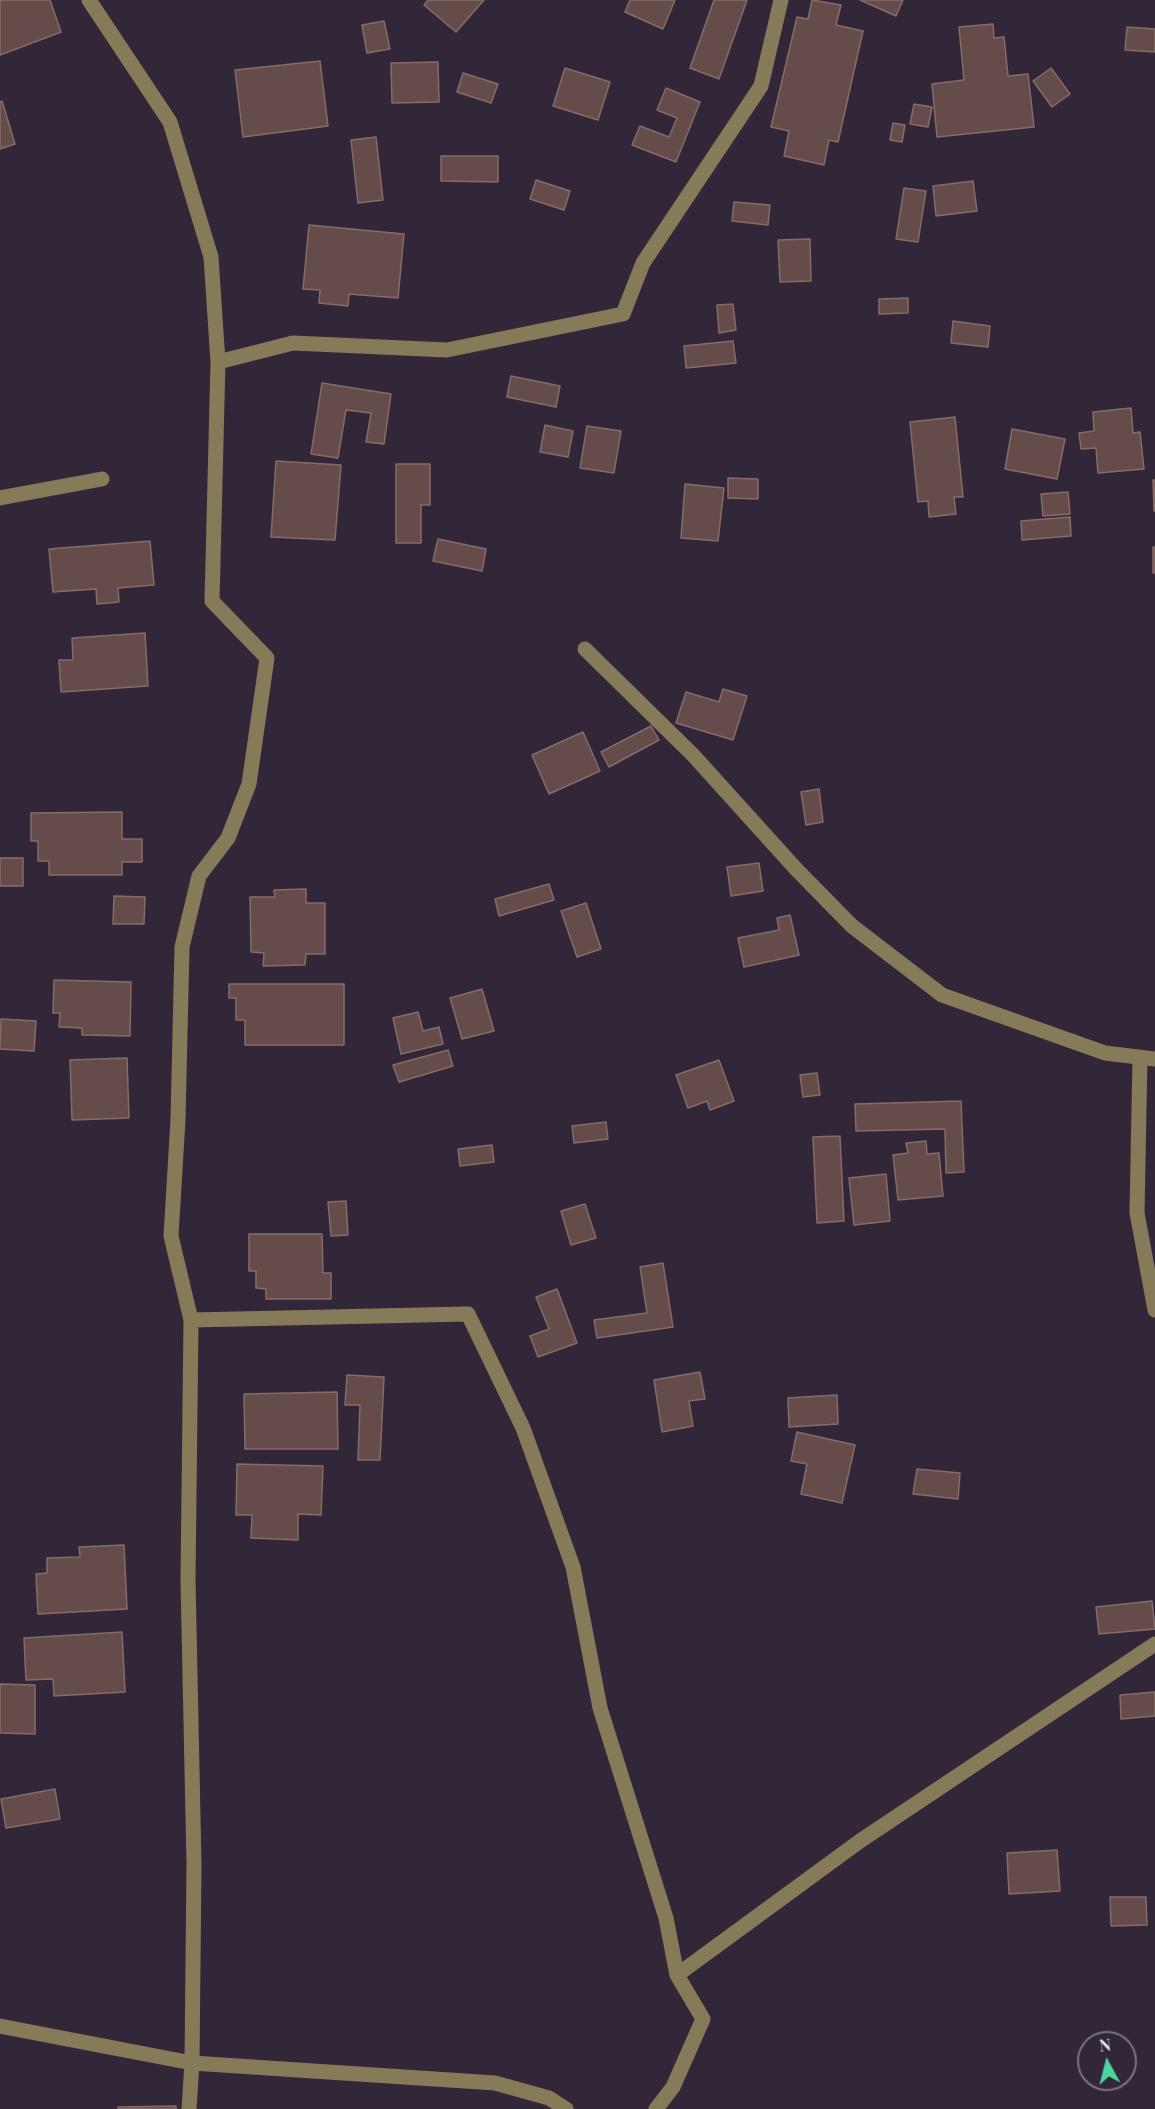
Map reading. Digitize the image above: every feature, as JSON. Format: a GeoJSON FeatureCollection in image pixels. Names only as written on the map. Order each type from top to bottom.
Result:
{"type":"FeatureCollection","features":[{"type":"Feature","properties":{"kind":"street"},"geometry":{"type":"LineString","coordinates":[[89,0],[170,122],[211,257],[218,362],[212,601],[267,658],[249,784],[228,838],[199,876],[182,947],[178,1120],[171,1236],[191,1320],[188,1580],[194,1864],[192,2063],[189,2109]]}},
{"type":"Feature","properties":{"kind":"street"},"geometry":{"type":"LineString","coordinates":[[218,362],[293,343],[447,350],[623,314],[643,263],[761,86],[781,0]]}},
{"type":"Feature","properties":{"kind":"street"},"geometry":{"type":"LineString","coordinates":[[0,498],[102,479]]}},
{"type":"Feature","properties":{"kind":"street"},"geometry":{"type":"LineString","coordinates":[[585,649],[693,755],[796,869],[852,926],[942,995],[1106,1053],[1147,1058],[1137,1213],[1155,1310]]}},
{"type":"Feature","properties":{"kind":"street"},"geometry":{"type":"LineString","coordinates":[[191,1320],[468,1314],[523,1428],[573,1567],[600,1707],[666,1918],[677,1975],[703,2019],[673,2087],[656,2109]]}},
{"type":"Feature","properties":{"kind":"street"},"geometry":{"type":"LineString","coordinates":[[677,1975],[860,1841],[1155,1644]]}},
{"type":"Feature","properties":{"kind":"street"},"geometry":{"type":"LineString","coordinates":[[0,2026],[192,2063],[495,2083],[549,2098],[566,2109]]}},
{"type":"Feature","properties":{"kind":"building"},"geometry":{"type":"Polygon","coordinates":[[[0,0],[50,0],[61,32],[0,55],[0,0]]]}},
{"type":"Feature","properties":{"kind":"building"},"geometry":{"type":"Polygon","coordinates":[[[428,0],[484,0],[456,32],[424,5],[428,0]]]}},
{"type":"Feature","properties":{"kind":"building"},"geometry":{"type":"Polygon","coordinates":[[[630,0],[675,0],[663,29],[625,12],[630,0]]]}},
{"type":"Feature","properties":{"kind":"building"},"geometry":{"type":"Polygon","coordinates":[[[714,0],[747,0],[719,79],[690,68],[714,0]]]}},
{"type":"Feature","properties":{"kind":"building"},"geometry":{"type":"Polygon","coordinates":[[[812,0],[841,5],[836,25],[863,31],[838,142],[829,140],[824,165],[784,156],[789,131],[771,127],[797,17],[808,19],[812,0]]]}},
{"type":"Feature","properties":{"kind":"building"},"geometry":{"type":"Polygon","coordinates":[[[860,0],[903,0],[896,16],[860,0]]]}},
{"type":"Feature","properties":{"kind":"building"},"geometry":{"type":"Polygon","coordinates":[[[384,21],[390,49],[367,53],[362,25],[384,21]]]}},
{"type":"Feature","properties":{"kind":"building"},"geometry":{"type":"Polygon","coordinates":[[[993,24],[994,38],[1004,37],[1008,76],[1028,74],[1034,127],[937,137],[932,84],[964,80],[959,27],[993,24]]]}},
{"type":"Feature","properties":{"kind":"building"},"geometry":{"type":"Polygon","coordinates":[[[1127,27],[1155,29],[1155,52],[1125,50],[1127,27]]]}},
{"type":"Feature","properties":{"kind":"building"},"geometry":{"type":"Polygon","coordinates":[[[320,61],[328,126],[243,137],[235,70],[320,61]]]}},
{"type":"Feature","properties":{"kind":"building"},"geometry":{"type":"Polygon","coordinates":[[[438,62],[439,102],[392,103],[391,63],[438,62]]]}},
{"type":"Feature","properties":{"kind":"building"},"geometry":{"type":"Polygon","coordinates":[[[565,68],[610,82],[598,120],[553,106],[565,68]]]}},
{"type":"Feature","properties":{"kind":"building"},"geometry":{"type":"Polygon","coordinates":[[[1051,68],[1070,94],[1052,107],[1033,81],[1051,68]]]}},
{"type":"Feature","properties":{"kind":"building"},"geometry":{"type":"Polygon","coordinates":[[[463,73],[498,84],[491,103],[457,92],[463,73]]]}},
{"type":"Feature","properties":{"kind":"building"},"geometry":{"type":"Polygon","coordinates":[[[666,88],[700,102],[676,162],[632,145],[640,126],[669,137],[677,118],[657,110],[666,88]]]}},
{"type":"Feature","properties":{"kind":"building"},"geometry":{"type":"Polygon","coordinates":[[[2,101],[15,144],[0,149],[0,102],[2,101]]]}},
{"type":"Feature","properties":{"kind":"building"},"geometry":{"type":"Polygon","coordinates":[[[914,104],[932,107],[928,127],[910,124],[914,104]]]}},
{"type":"Feature","properties":{"kind":"building"},"geometry":{"type":"Polygon","coordinates":[[[893,123],[905,125],[902,142],[890,140],[893,123]]]}},
{"type":"Feature","properties":{"kind":"building"},"geometry":{"type":"Polygon","coordinates":[[[376,137],[383,200],[358,203],[351,140],[376,137]]]}},
{"type":"Feature","properties":{"kind":"building"},"geometry":{"type":"Polygon","coordinates":[[[441,156],[498,156],[498,182],[441,181],[441,156]]]}},
{"type":"Feature","properties":{"kind":"building"},"geometry":{"type":"Polygon","coordinates":[[[536,180],[570,191],[564,210],[530,199],[536,180]]]}},
{"type":"Feature","properties":{"kind":"building"},"geometry":{"type":"Polygon","coordinates":[[[973,181],[977,211],[936,216],[933,186],[973,181]]]}},
{"type":"Feature","properties":{"kind":"building"},"geometry":{"type":"Polygon","coordinates":[[[904,188],[926,191],[918,242],[896,239],[904,188]]]}},
{"type":"Feature","properties":{"kind":"building"},"geometry":{"type":"Polygon","coordinates":[[[734,202],[770,205],[768,225],[732,221],[734,202]]]}},
{"type":"Feature","properties":{"kind":"building"},"geometry":{"type":"Polygon","coordinates":[[[309,225],[404,234],[398,298],[349,294],[348,306],[319,303],[320,290],[303,289],[309,225]]]}},
{"type":"Feature","properties":{"kind":"building"},"geometry":{"type":"Polygon","coordinates":[[[810,239],[811,281],[780,282],[778,240],[810,239]]]}},
{"type":"Feature","properties":{"kind":"building"},"geometry":{"type":"Polygon","coordinates":[[[908,298],[908,313],[879,314],[879,299],[908,298]]]}},
{"type":"Feature","properties":{"kind":"building"},"geometry":{"type":"Polygon","coordinates":[[[733,304],[736,330],[719,333],[717,305],[733,304]]]}},
{"type":"Feature","properties":{"kind":"building"},"geometry":{"type":"Polygon","coordinates":[[[953,321],[990,326],[988,347],[951,343],[953,321]]]}},
{"type":"Feature","properties":{"kind":"building"},"geometry":{"type":"Polygon","coordinates":[[[733,341],[736,363],[686,368],[684,346],[733,341]]]}},
{"type":"Feature","properties":{"kind":"building"},"geometry":{"type":"Polygon","coordinates":[[[511,376],[560,386],[556,407],[507,397],[511,376]]]}},
{"type":"Feature","properties":{"kind":"building"},"geometry":{"type":"Polygon","coordinates":[[[322,383],[391,394],[384,444],[366,442],[371,413],[346,410],[338,458],[311,454],[322,383]]]}},
{"type":"Feature","properties":{"kind":"building"},"geometry":{"type":"Polygon","coordinates":[[[1131,408],[1133,433],[1140,432],[1144,469],[1098,473],[1096,448],[1081,449],[1079,433],[1094,431],[1093,412],[1131,408]]]}},
{"type":"Feature","properties":{"kind":"building"},"geometry":{"type":"Polygon","coordinates":[[[955,417],[963,497],[954,497],[956,514],[929,517],[928,501],[918,502],[910,422],[955,417]]]}},
{"type":"Feature","properties":{"kind":"building"},"geometry":{"type":"Polygon","coordinates":[[[545,425],[573,431],[568,457],[540,452],[545,425]]]}},
{"type":"Feature","properties":{"kind":"building"},"geometry":{"type":"Polygon","coordinates":[[[587,426],[621,431],[614,473],[580,468],[587,426]]]}},
{"type":"Feature","properties":{"kind":"building"},"geometry":{"type":"Polygon","coordinates":[[[1012,429],[1065,439],[1057,479],[1005,469],[1012,429]]]}},
{"type":"Feature","properties":{"kind":"building"},"geometry":{"type":"Polygon","coordinates":[[[276,461],[341,465],[335,540],[271,537],[276,461]]]}},
{"type":"Feature","properties":{"kind":"building"},"geometry":{"type":"Polygon","coordinates":[[[396,464],[430,464],[430,505],[421,505],[421,543],[396,543],[396,464]]]}},
{"type":"Feature","properties":{"kind":"building"},"geometry":{"type":"Polygon","coordinates":[[[728,478],[758,479],[758,499],[728,498],[728,478]]]}},
{"type":"Feature","properties":{"kind":"building"},"geometry":{"type":"Polygon","coordinates":[[[1153,480],[1155,480],[1155,511],[1154,511],[1153,480]]]}},
{"type":"Feature","properties":{"kind":"building"},"geometry":{"type":"Polygon","coordinates":[[[685,484],[724,488],[718,541],[681,538],[685,484]]]}},
{"type":"Feature","properties":{"kind":"building"},"geometry":{"type":"Polygon","coordinates":[[[1068,492],[1070,514],[1043,516],[1041,494],[1068,492]]]}},
{"type":"Feature","properties":{"kind":"building"},"geometry":{"type":"Polygon","coordinates":[[[1070,517],[1071,536],[1022,540],[1021,521],[1070,517]]]}},
{"type":"Feature","properties":{"kind":"building"},"geometry":{"type":"Polygon","coordinates":[[[438,539],[486,549],[482,571],[433,561],[438,539]]]}},
{"type":"Feature","properties":{"kind":"building"},"geometry":{"type":"Polygon","coordinates":[[[150,541],[154,585],[118,588],[119,602],[97,604],[96,589],[53,592],[49,549],[150,541]]]}},
{"type":"Feature","properties":{"kind":"building"},"geometry":{"type":"Polygon","coordinates":[[[1153,547],[1155,547],[1155,573],[1153,573],[1153,547]]]}},
{"type":"Feature","properties":{"kind":"building"},"geometry":{"type":"Polygon","coordinates":[[[145,633],[148,686],[61,692],[59,660],[73,660],[72,638],[145,633]]]}},
{"type":"Feature","properties":{"kind":"building"},"geometry":{"type":"Polygon","coordinates":[[[723,689],[747,696],[733,740],[676,723],[686,692],[719,702],[723,689]]]}},
{"type":"Feature","properties":{"kind":"building"},"geometry":{"type":"Polygon","coordinates":[[[651,726],[659,740],[609,767],[601,752],[651,726]]]}},
{"type":"Feature","properties":{"kind":"building"},"geometry":{"type":"Polygon","coordinates":[[[583,732],[600,771],[549,794],[532,755],[583,732]]]}},
{"type":"Feature","properties":{"kind":"building"},"geometry":{"type":"Polygon","coordinates":[[[819,789],[823,822],[806,825],[801,792],[819,789]]]}},
{"type":"Feature","properties":{"kind":"building"},"geometry":{"type":"Polygon","coordinates":[[[122,812],[122,839],[142,839],[142,862],[122,862],[122,875],[49,875],[49,861],[38,861],[38,841],[31,841],[31,813],[122,812]]]}},
{"type":"Feature","properties":{"kind":"building"},"geometry":{"type":"Polygon","coordinates":[[[0,858],[23,858],[23,886],[0,886],[0,858]]]}},
{"type":"Feature","properties":{"kind":"building"},"geometry":{"type":"Polygon","coordinates":[[[759,863],[763,891],[731,896],[727,867],[759,863]]]}},
{"type":"Feature","properties":{"kind":"building"},"geometry":{"type":"Polygon","coordinates":[[[549,884],[554,900],[499,916],[495,899],[549,884]]]}},
{"type":"Feature","properties":{"kind":"building"},"geometry":{"type":"Polygon","coordinates":[[[306,889],[306,903],[325,903],[325,954],[306,954],[305,965],[263,966],[264,953],[251,952],[250,897],[275,897],[274,890],[306,889]]]}},
{"type":"Feature","properties":{"kind":"building"},"geometry":{"type":"Polygon","coordinates":[[[114,896],[145,897],[144,924],[113,924],[114,896]]]}},
{"type":"Feature","properties":{"kind":"building"},"geometry":{"type":"Polygon","coordinates":[[[586,903],[601,949],[577,957],[561,911],[586,903]]]}},
{"type":"Feature","properties":{"kind":"building"},"geometry":{"type":"Polygon","coordinates":[[[790,915],[799,955],[744,967],[738,938],[779,930],[777,918],[790,915]]]}},
{"type":"Feature","properties":{"kind":"building"},"geometry":{"type":"Polygon","coordinates":[[[54,980],[131,982],[130,1036],[82,1035],[82,1028],[59,1027],[60,1013],[53,1013],[54,980]]]}},
{"type":"Feature","properties":{"kind":"building"},"geometry":{"type":"Polygon","coordinates":[[[229,984],[344,984],[344,1045],[245,1045],[245,1020],[236,1020],[236,998],[229,998],[229,984]]]}},
{"type":"Feature","properties":{"kind":"building"},"geometry":{"type":"Polygon","coordinates":[[[482,989],[494,1031],[462,1039],[450,998],[482,989]]]}},
{"type":"Feature","properties":{"kind":"building"},"geometry":{"type":"Polygon","coordinates":[[[418,1012],[423,1031],[439,1027],[443,1044],[401,1054],[393,1018],[418,1012]]]}},
{"type":"Feature","properties":{"kind":"building"},"geometry":{"type":"Polygon","coordinates":[[[1,1019],[36,1021],[34,1051],[0,1049],[1,1019]]]}},
{"type":"Feature","properties":{"kind":"building"},"geometry":{"type":"Polygon","coordinates":[[[448,1050],[453,1066],[399,1082],[393,1065],[448,1050]]]}},
{"type":"Feature","properties":{"kind":"building"},"geometry":{"type":"Polygon","coordinates":[[[127,1058],[129,1118],[72,1120],[70,1060],[127,1058]]]}},
{"type":"Feature","properties":{"kind":"building"},"geometry":{"type":"Polygon","coordinates":[[[719,1060],[734,1101],[710,1110],[707,1101],[688,1108],[676,1075],[719,1060]]]}},
{"type":"Feature","properties":{"kind":"building"},"geometry":{"type":"Polygon","coordinates":[[[817,1073],[820,1095],[803,1097],[800,1075],[817,1073]]]}},
{"type":"Feature","properties":{"kind":"building"},"geometry":{"type":"Polygon","coordinates":[[[961,1101],[964,1172],[946,1173],[945,1129],[856,1131],[855,1104],[961,1101]]]}},
{"type":"Feature","properties":{"kind":"building"},"geometry":{"type":"Polygon","coordinates":[[[606,1122],[608,1139],[574,1143],[572,1126],[606,1122]]]}},
{"type":"Feature","properties":{"kind":"building"},"geometry":{"type":"Polygon","coordinates":[[[840,1136],[844,1221],[817,1223],[813,1137],[840,1136]]]}},
{"type":"Feature","properties":{"kind":"building"},"geometry":{"type":"Polygon","coordinates":[[[926,1141],[927,1154],[939,1153],[943,1196],[898,1200],[893,1155],[908,1153],[906,1143],[926,1141]]]}},
{"type":"Feature","properties":{"kind":"building"},"geometry":{"type":"Polygon","coordinates":[[[492,1145],[494,1162],[460,1166],[458,1149],[492,1145]]]}},
{"type":"Feature","properties":{"kind":"building"},"geometry":{"type":"Polygon","coordinates":[[[886,1174],[890,1221],[854,1225],[849,1178],[886,1174]]]}},
{"type":"Feature","properties":{"kind":"building"},"geometry":{"type":"Polygon","coordinates":[[[346,1201],[348,1235],[331,1236],[328,1202],[346,1201]]]}},
{"type":"Feature","properties":{"kind":"building"},"geometry":{"type":"Polygon","coordinates":[[[585,1204],[596,1238],[571,1245],[561,1211],[585,1204]]]}},
{"type":"Feature","properties":{"kind":"building"},"geometry":{"type":"Polygon","coordinates":[[[249,1234],[322,1234],[323,1273],[331,1273],[331,1299],[266,1299],[266,1289],[256,1288],[256,1271],[249,1271],[249,1234]]]}},
{"type":"Feature","properties":{"kind":"building"},"geometry":{"type":"Polygon","coordinates":[[[663,1263],[673,1327],[597,1338],[594,1320],[647,1313],[640,1267],[663,1263]]]}},
{"type":"Feature","properties":{"kind":"building"},"geometry":{"type":"Polygon","coordinates":[[[557,1289],[577,1343],[538,1357],[530,1336],[549,1329],[536,1297],[557,1289]]]}},
{"type":"Feature","properties":{"kind":"building"},"geometry":{"type":"Polygon","coordinates":[[[700,1372],[705,1399],[689,1401],[693,1426],[662,1432],[654,1380],[700,1372]]]}},
{"type":"Feature","properties":{"kind":"building"},"geometry":{"type":"Polygon","coordinates":[[[347,1375],[384,1377],[380,1460],[358,1460],[360,1405],[345,1405],[347,1375]]]}},
{"type":"Feature","properties":{"kind":"building"},"geometry":{"type":"Polygon","coordinates":[[[337,1392],[338,1449],[245,1449],[244,1394],[337,1392]]]}},
{"type":"Feature","properties":{"kind":"building"},"geometry":{"type":"Polygon","coordinates":[[[837,1395],[838,1424],[789,1427],[788,1398],[837,1395]]]}},
{"type":"Feature","properties":{"kind":"building"},"geometry":{"type":"Polygon","coordinates":[[[797,1432],[855,1445],[842,1503],[801,1494],[807,1464],[791,1461],[797,1432]]]}},
{"type":"Feature","properties":{"kind":"building"},"geometry":{"type":"Polygon","coordinates":[[[237,1464],[323,1466],[321,1515],[298,1514],[298,1540],[251,1538],[252,1515],[236,1515],[237,1464]]]}},
{"type":"Feature","properties":{"kind":"building"},"geometry":{"type":"Polygon","coordinates":[[[917,1469],[960,1473],[958,1499],[913,1494],[917,1469]]]}},
{"type":"Feature","properties":{"kind":"building"},"geometry":{"type":"Polygon","coordinates":[[[124,1545],[127,1609],[38,1614],[36,1574],[47,1573],[47,1558],[80,1557],[79,1547],[124,1545]]]}},
{"type":"Feature","properties":{"kind":"building"},"geometry":{"type":"Polygon","coordinates":[[[1152,1601],[1155,1629],[1099,1634],[1096,1607],[1152,1601]]]}},
{"type":"Feature","properties":{"kind":"building"},"geometry":{"type":"Polygon","coordinates":[[[122,1632],[125,1692],[54,1696],[53,1679],[26,1680],[24,1638],[122,1632]]]}},
{"type":"Feature","properties":{"kind":"building"},"geometry":{"type":"Polygon","coordinates":[[[0,1684],[35,1685],[35,1734],[0,1733],[0,1684]]]}},
{"type":"Feature","properties":{"kind":"building"},"geometry":{"type":"Polygon","coordinates":[[[1155,1692],[1155,1716],[1121,1719],[1120,1695],[1155,1692]]]}},
{"type":"Feature","properties":{"kind":"building"},"geometry":{"type":"Polygon","coordinates":[[[55,1789],[60,1819],[6,1828],[1,1799],[55,1789]]]}},
{"type":"Feature","properties":{"kind":"building"},"geometry":{"type":"Polygon","coordinates":[[[1057,1850],[1060,1891],[1009,1894],[1007,1853],[1057,1850]]]}},
{"type":"Feature","properties":{"kind":"building"},"geometry":{"type":"Polygon","coordinates":[[[1110,1897],[1146,1897],[1147,1925],[1111,1926],[1110,1897]]]}},
{"type":"Feature","properties":{"kind":"building"},"geometry":{"type":"Polygon","coordinates":[[[176,2106],[176,2109],[118,2109],[118,2107],[176,2106]]]}}]}
